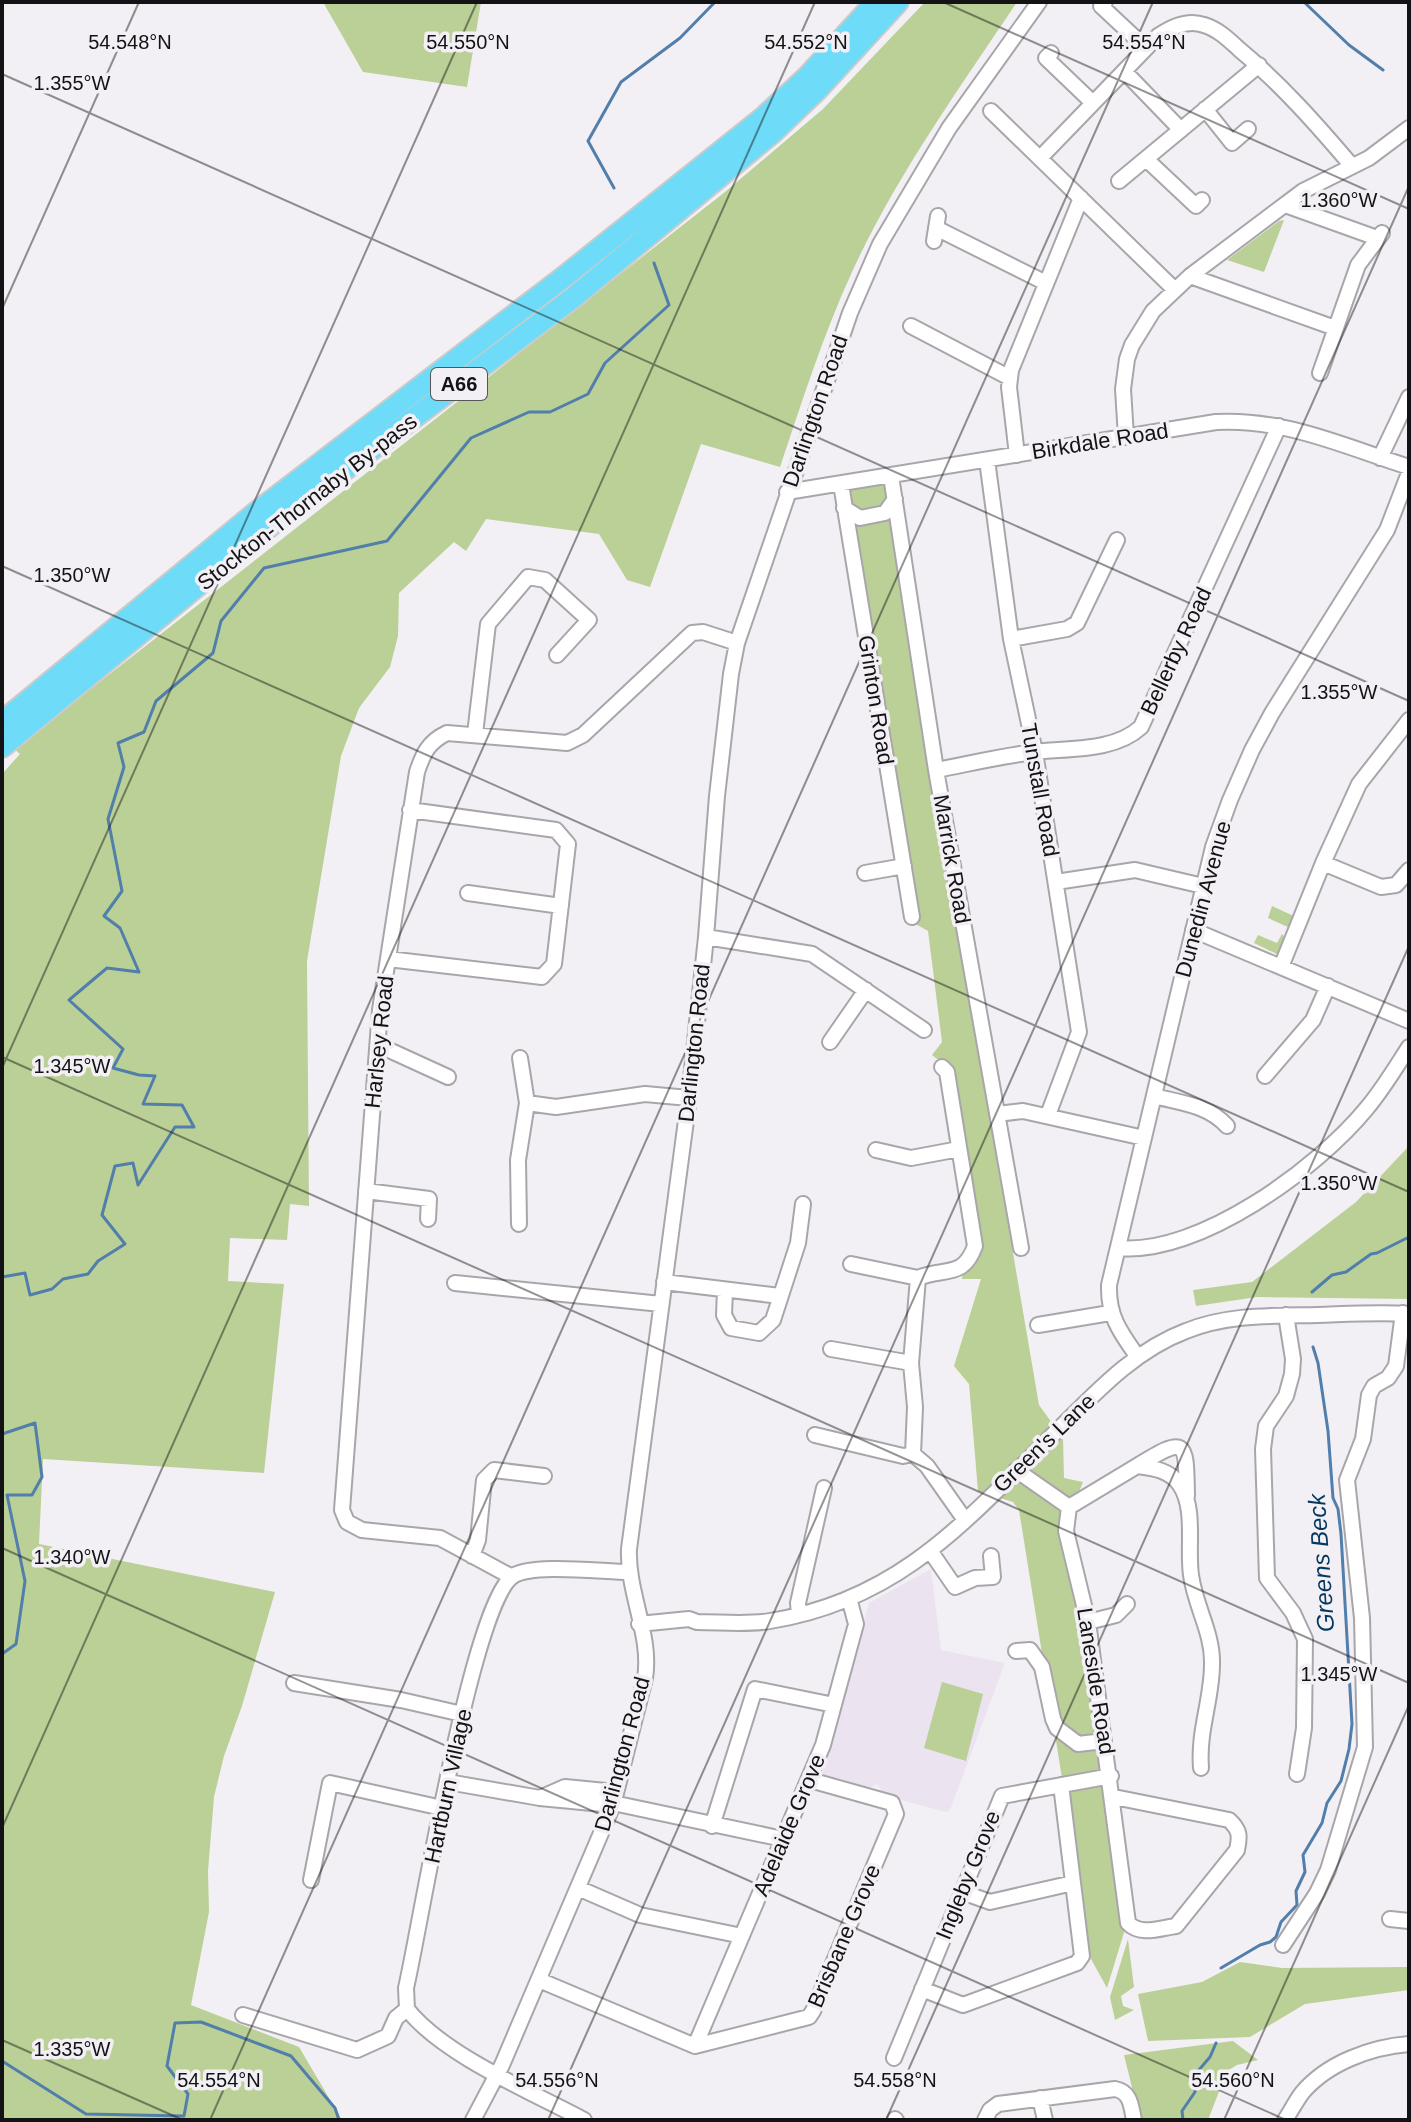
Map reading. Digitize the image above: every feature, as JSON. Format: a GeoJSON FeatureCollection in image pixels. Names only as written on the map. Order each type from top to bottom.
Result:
{"type":"FeatureCollection","features":[{"type":"Feature","properties":{"kind":"highway","name":"Stockton-Thornaby By-pass"},"geometry":{"type":"LineString","coordinates":[[2,722],[258,511],[564,277],[764,117],[807,77],[876,2]]}},
{"type":"Feature","properties":{"kind":"highway","name":"Stockton-Thornaby By-pass"},"geometry":{"type":"LineString","coordinates":[[2,747],[270,526],[574,297],[772,133],[818,89],[898,2]]}},
{"type":"Feature","properties":{"kind":"street","name":"Darlington Road"},"geometry":{"type":"LineString","coordinates":[[473,2120],[497,2075],[539,1980],[614,1800],[647,1668],[629,1572],[634,1509],[689,1098],[717,796],[737,643],[850,313],[880,244],[949,128],[1039,2]]}},
{"type":"Feature","properties":{"kind":"street"},"geometry":{"type":"LineString","coordinates":[[1105,2],[1101,6],[1146,48]]}},
{"type":"Feature","properties":{"kind":"street"},"geometry":{"type":"LineString","coordinates":[[1040,158],[1146,48],[1167,30],[1191,22],[1216,30],[1259,65],[1294,99],[1352,166]]}},
{"type":"Feature","properties":{"kind":"street"},"geometry":{"type":"LineString","coordinates":[[1051,53],[1046,58],[1093,103]]}},
{"type":"Feature","properties":{"kind":"street"},"geometry":{"type":"LineString","coordinates":[[1119,181],[1259,65]]}},
{"type":"Feature","properties":{"kind":"street"},"geometry":{"type":"LineString","coordinates":[[1124,71],[1181,130]]}},
{"type":"Feature","properties":{"kind":"street"},"geometry":{"type":"LineString","coordinates":[[1205,109],[1232,143],[1248,129]]}},
{"type":"Feature","properties":{"kind":"street"},"geometry":{"type":"LineString","coordinates":[[992,116],[1040,158],[1174,289]]}},
{"type":"Feature","properties":{"kind":"street"},"geometry":{"type":"LineString","coordinates":[[1126,437],[1123,389],[1132,345],[1153,311],[1190,276],[1285,205],[1321,181],[1381,151],[1409,128]]}},
{"type":"Feature","properties":{"kind":"street"},"geometry":{"type":"LineString","coordinates":[[1146,159],[1196,206],[1202,200]]}},
{"type":"Feature","properties":{"kind":"street"},"geometry":{"type":"LineString","coordinates":[[1017,455],[1009,387],[1014,361],[1081,198]]}},
{"type":"Feature","properties":{"kind":"street"},"geometry":{"type":"LineString","coordinates":[[1285,205],[1380,236],[1358,265],[1320,373]]}},
{"type":"Feature","properties":{"kind":"street"},"geometry":{"type":"LineString","coordinates":[[936,228],[1046,283]]}},
{"type":"Feature","properties":{"kind":"street"},"geometry":{"type":"LineString","coordinates":[[1190,276],[1335,328]]}},
{"type":"Feature","properties":{"kind":"street"},"geometry":{"type":"LineString","coordinates":[[911,326],[1010,378]]}},
{"type":"Feature","properties":{"kind":"street"},"geometry":{"type":"LineString","coordinates":[[1380,458],[1409,397]]}},
{"type":"Feature","properties":{"kind":"street","name":"Birkdale Road"},"geometry":{"type":"LineString","coordinates":[[787,492],[1216,422],[1238,421],[1279,426],[1409,470]]}},
{"type":"Feature","properties":{"kind":"street","name":"Bellerby Road"},"geometry":{"type":"LineString","coordinates":[[936,770],[1035,752],[1073,750],[1121,739],[1141,727],[1279,426]]}},
{"type":"Feature","properties":{"kind":"street","name":"Tunstall Road"},"geometry":{"type":"LineString","coordinates":[[987,460],[1011,639],[1035,752],[1079,1032],[1048,1115]]}},
{"type":"Feature","properties":{"kind":"street","name":"Dunedin Avenue"},"geometry":{"type":"LineString","coordinates":[[1110,1313],[1109,1285],[1203,886],[1230,800],[1272,713],[1387,530],[1409,470]]}},
{"type":"Feature","properties":{"kind":"street","name":"Marrick Road"},"geometry":{"type":"LineString","coordinates":[[891,476],[936,770],[1018,1244]]}},
{"type":"Feature","properties":{"kind":"street","name":"Grinton Road"},"geometry":{"type":"LineString","coordinates":[[841,484],[904,866],[916,909]]}},
{"type":"Feature","properties":{"kind":"street"},"geometry":{"type":"LineString","coordinates":[[844,508],[860,518],[885,513],[895,499]]}},
{"type":"Feature","properties":{"kind":"street"},"geometry":{"type":"LineString","coordinates":[[1011,639],[1067,629],[1077,623],[1117,540]]}},
{"type":"Feature","properties":{"kind":"street"},"geometry":{"type":"LineString","coordinates":[[475,734],[488,624],[528,577],[545,580],[589,620],[557,655]]}},
{"type":"Feature","properties":{"kind":"street","name":"Harlsey Road"},"geometry":{"type":"LineString","coordinates":[[512,1577],[440,1538],[362,1530],[347,1522],[342,1510],[378,1045],[410,810],[422,754],[434,739],[447,733],[567,743],[583,735],[692,633],[703,632],[737,643]]}},
{"type":"Feature","properties":{"kind":"street"},"geometry":{"type":"LineString","coordinates":[[1281,967],[1359,784],[1409,720]]}},
{"type":"Feature","properties":{"kind":"street"},"geometry":{"type":"LineString","coordinates":[[388,959],[542,977],[554,964],[568,844],[556,830],[410,810]]}},
{"type":"Feature","properties":{"kind":"street"},"geometry":{"type":"LineString","coordinates":[[1323,863],[1381,887],[1396,885],[1409,870]]}},
{"type":"Feature","properties":{"kind":"street"},"geometry":{"type":"LineString","coordinates":[[865,873],[904,866]]}},
{"type":"Feature","properties":{"kind":"street"},"geometry":{"type":"LineString","coordinates":[[1056,882],[1135,870],[1203,886]]}},
{"type":"Feature","properties":{"kind":"street"},"geometry":{"type":"LineString","coordinates":[[468,893],[561,906]]}},
{"type":"Feature","properties":{"kind":"street"},"geometry":{"type":"LineString","coordinates":[[1193,930],[1409,1021]]}},
{"type":"Feature","properties":{"kind":"street"},"geometry":{"type":"LineString","coordinates":[[706,937],[812,954],[924,1030]]}},
{"type":"Feature","properties":{"kind":"street"},"geometry":{"type":"LineString","coordinates":[[1265,1076],[1313,1020],[1328,986]]}},
{"type":"Feature","properties":{"kind":"street"},"geometry":{"type":"LineString","coordinates":[[830,1042],[866,990]]}},
{"type":"Feature","properties":{"kind":"street"},"geometry":{"type":"LineString","coordinates":[[378,1045],[448,1077]]}},
{"type":"Feature","properties":{"kind":"street"},"geometry":{"type":"LineString","coordinates":[[1118,1248],[1135,1250],[1182,1238],[1245,1209],[1289,1182],[1367,1108],[1409,1047]]}},
{"type":"Feature","properties":{"kind":"street"},"geometry":{"type":"LineString","coordinates":[[519,1224],[518,1160],[527,1103],[520,1058]]}},
{"type":"Feature","properties":{"kind":"street"},"geometry":{"type":"LineString","coordinates":[[851,1264],[918,1278],[956,1271],[970,1261],[975,1246],[947,1072],[942,1067]]}},
{"type":"Feature","properties":{"kind":"street"},"geometry":{"type":"LineString","coordinates":[[527,1103],[556,1107],[645,1094],[689,1098]]}},
{"type":"Feature","properties":{"kind":"street"},"geometry":{"type":"LineString","coordinates":[[1154,1096],[1204,1108],[1216,1114],[1227,1126]]}},
{"type":"Feature","properties":{"kind":"street"},"geometry":{"type":"LineString","coordinates":[[997,1114],[1023,1111],[1048,1115],[1144,1138]]}},
{"type":"Feature","properties":{"kind":"street"},"geometry":{"type":"LineString","coordinates":[[876,1150],[911,1158],[959,1149]]}},
{"type":"Feature","properties":{"kind":"street"},"geometry":{"type":"LineString","coordinates":[[366,1191],[429,1199],[428,1219]]}},
{"type":"Feature","properties":{"kind":"street"},"geometry":{"type":"LineString","coordinates":[[725,1291],[724,1315],[731,1328],[759,1333],[773,1320],[798,1243],[803,1204]]}},
{"type":"Feature","properties":{"kind":"street"},"geometry":{"type":"LineString","coordinates":[[913,1454],[915,1407],[911,1363],[918,1278]]}},
{"type":"Feature","properties":{"kind":"street"},"geometry":{"type":"LineString","coordinates":[[664,1282],[780,1296]]}},
{"type":"Feature","properties":{"kind":"street"},"geometry":{"type":"LineString","coordinates":[[455,1283],[661,1304]]}},
{"type":"Feature","properties":{"kind":"street"},"geometry":{"type":"LineString","coordinates":[[1038,1325],[1110,1313],[1119,1333],[1137,1356]]}},
{"type":"Feature","properties":{"kind":"street"},"geometry":{"type":"LineString","coordinates":[[1283,1945],[1317,1893],[1328,1870],[1365,1747],[1369,1651],[1362,1618],[1347,1480],[1359,1454],[1369,1395],[1374,1386],[1388,1378],[1396,1366],[1406,1314]]}},
{"type":"Feature","properties":{"kind":"street","name":"Green's Lane"},"geometry":{"type":"LineString","coordinates":[[642,1639],[697,1622],[767,1622],[799,1615],[849,1598],[898,1575],[931,1552],[1137,1356],[1184,1331],[1239,1318],[1406,1314]]}},
{"type":"Feature","properties":{"kind":"street"},"geometry":{"type":"LineString","coordinates":[[1286,1315],[1293,1359],[1292,1374],[1286,1396],[1266,1426],[1263,1441],[1271,1567],[1267,1578],[1293,1613],[1305,1639],[1304,1728],[1294,1766]]}},
{"type":"Feature","properties":{"kind":"street"},"geometry":{"type":"LineString","coordinates":[[831,1349],[911,1363]]}},
{"type":"Feature","properties":{"kind":"street"},"geometry":{"type":"LineString","coordinates":[[815,1435],[903,1456],[913,1454]]}},
{"type":"Feature","properties":{"kind":"street"},"geometry":{"type":"LineString","coordinates":[[1016,1470],[1069,1507],[1170,1446],[1183,1450],[1186,1458],[1191,1575],[1211,1648],[1212,1664],[1201,1731],[1201,1768]]}},
{"type":"Feature","properties":{"kind":"street"},"geometry":{"type":"LineString","coordinates":[[1344,1446],[1359,1454]]}},
{"type":"Feature","properties":{"kind":"street"},"geometry":{"type":"LineString","coordinates":[[913,1454],[927,1466],[965,1520]]}},
{"type":"Feature","properties":{"kind":"street"},"geometry":{"type":"LineString","coordinates":[[1137,1466],[1166,1473],[1178,1482],[1187,1498]]}},
{"type":"Feature","properties":{"kind":"street"},"geometry":{"type":"LineString","coordinates":[[472,1556],[478,1540],[484,1480],[494,1470],[544,1476]]}},
{"type":"Feature","properties":{"kind":"street"},"geometry":{"type":"LineString","coordinates":[[799,1615],[798,1603],[824,1488]]}},
{"type":"Feature","properties":{"kind":"street","name":"Laneside Road"},"geometry":{"type":"LineString","coordinates":[[1069,1507],[1066,1531],[1088,1622],[1114,1797],[1128,1923],[1134,1929],[1141,1930],[1176,1926],[1237,1850],[1240,1837],[1237,1827],[1229,1820],[1114,1797]]}},
{"type":"Feature","properties":{"kind":"street"},"geometry":{"type":"LineString","coordinates":[[931,1552],[949,1590],[975,1578],[993,1577],[991,1556]]}},
{"type":"Feature","properties":{"kind":"street"},"geometry":{"type":"LineString","coordinates":[[512,1577],[521,1572],[545,1570],[629,1572]]}},
{"type":"Feature","properties":{"kind":"street","name":"Hartburn Village"},"geometry":{"type":"LineString","coordinates":[[407,2009],[406,1988],[462,1714],[491,1609],[512,1577]]}},
{"type":"Feature","properties":{"kind":"street","name":"Adelaide Grove"},"geometry":{"type":"LineString","coordinates":[[695,2046],[810,1780],[856,1624],[849,1598]]}},
{"type":"Feature","properties":{"kind":"street"},"geometry":{"type":"LineString","coordinates":[[1088,1622],[1116,1615],[1127,1604]]}},
{"type":"Feature","properties":{"kind":"street","name":"Green's Lane"},"geometry":{"type":"LineString","coordinates":[[639,1624],[689,1619],[697,1622]]}},
{"type":"Feature","properties":{"kind":"street"},"geometry":{"type":"LineString","coordinates":[[1027,1648],[1042,1667],[1057,1728],[1078,1744],[1104,1741]]}},
{"type":"Feature","properties":{"kind":"street"},"geometry":{"type":"LineString","coordinates":[[294,1683],[401,1700],[462,1714]]}},
{"type":"Feature","properties":{"kind":"street"},"geometry":{"type":"LineString","coordinates":[[712,1826],[755,1689],[834,1705]]}},
{"type":"Feature","properties":{"kind":"street","name":"Ingleby Grove"},"geometry":{"type":"LineString","coordinates":[[894,2058],[1002,1796],[1111,1776]]}},
{"type":"Feature","properties":{"kind":"street","name":"Brisbane Grove"},"geometry":{"type":"LineString","coordinates":[[695,2046],[809,2017],[813,2011],[896,1814],[892,1803],[810,1780]]}},
{"type":"Feature","properties":{"kind":"street"},"geometry":{"type":"LineString","coordinates":[[448,1782],[540,1798],[556,1795],[565,1787],[587,1796],[614,1800],[712,1826],[783,1839]]}},
{"type":"Feature","properties":{"kind":"street"},"geometry":{"type":"LineString","coordinates":[[311,1880],[330,1783],[442,1808]]}},
{"type":"Feature","properties":{"kind":"street"},"geometry":{"type":"LineString","coordinates":[[922,1989],[963,2005],[1077,1963],[1082,1956],[1061,1785]]}},
{"type":"Feature","properties":{"kind":"street"},"geometry":{"type":"LineString","coordinates":[[962,1892],[990,1902],[1073,1883]]}},
{"type":"Feature","properties":{"kind":"street"},"geometry":{"type":"LineString","coordinates":[[578,1888],[640,1915],[742,1936]]}},
{"type":"Feature","properties":{"kind":"street"},"geometry":{"type":"LineString","coordinates":[[1390,1919],[1409,1921]]}},
{"type":"Feature","properties":{"kind":"street"},"geometry":{"type":"LineString","coordinates":[[539,1980],[695,2046]]}},
{"type":"Feature","properties":{"kind":"street"},"geometry":{"type":"LineString","coordinates":[[243,2015],[357,2050],[388,2036],[396,2018],[407,2009],[429,2031],[497,2075],[584,2120]]}},
{"type":"Feature","properties":{"kind":"street"},"geometry":{"type":"LineString","coordinates":[[1285,2120],[1303,2092],[1337,2065],[1364,2053],[1409,2044]]}},
{"type":"Feature","properties":{"kind":"street"},"geometry":{"type":"LineString","coordinates":[[985,2120],[990,2110],[998,2104],[1107,2089],[1121,2090],[1129,2098],[1134,2120]]}},
{"type":"Feature","properties":{"kind":"street"},"geometry":{"type":"LineString","coordinates":[[1040,2098],[1045,2120]]}},
{"type":"Feature","properties":{"kind":"shaded area"},"geometry":{"type":"Polygon","coordinates":[[[931,1569],[941,1650],[1005,1663],[950,1810],[946,1812],[886,1796],[877,1784],[865,1791],[817,1778],[827,1754],[869,1603],[931,1569]]]}},
{"type":"Feature","properties":{"kind":"green space"},"geometry":{"type":"Polygon","coordinates":[[[323,2],[481,2],[467,87],[363,72],[323,2]]]}},
{"type":"Feature","properties":{"kind":"green space"},"geometry":{"type":"Polygon","coordinates":[[[925,2],[1017,2],[929,134],[869,236],[813,369],[780,467],[701,444],[650,587],[627,580],[599,534],[486,519],[466,551],[454,542],[399,593],[398,636],[390,667],[359,708],[341,756],[307,961],[309,1206],[290,1204],[287,1240],[230,1238],[228,1281],[284,1284],[264,1473],[43,1459],[39,1544],[275,1592],[214,1797],[208,1871],[209,1912],[191,2005],[299,2047],[342,2120],[2,2120],[2,774],[20,754],[14,749],[725,192],[823,109],[925,2]]]}},
{"type":"Feature","properties":{"kind":"green space"},"geometry":{"type":"Polygon","coordinates":[[[1284,220],[1264,272],[1227,260],[1279,221],[1284,220]]]}},
{"type":"Feature","properties":{"kind":"green space"},"geometry":{"type":"Polygon","coordinates":[[[898,483],[1013,1231],[1013,1253],[1039,1405],[1063,1438],[1064,1478],[1083,1482],[1067,1522],[1126,1926],[1107,1988],[1091,1959],[1019,1510],[1013,1502],[978,1491],[969,1384],[954,1366],[981,1279],[962,1279],[967,1242],[945,1065],[932,1055],[942,1042],[928,931],[912,922],[838,491],[898,483]]]}},
{"type":"Feature","properties":{"kind":"green space"},"geometry":{"type":"Polygon","coordinates":[[[1272,906],[1296,917],[1290,928],[1268,918],[1272,906]]]}},
{"type":"Feature","properties":{"kind":"green space"},"geometry":{"type":"Polygon","coordinates":[[[1282,934],[1286,939],[1279,955],[1254,943],[1258,935],[1277,943],[1282,934]]]}},
{"type":"Feature","properties":{"kind":"green space"},"geometry":{"type":"Polygon","coordinates":[[[1409,1146],[1409,1299],[1257,1297],[1196,1306],[1193,1290],[1252,1282],[1356,1202],[1409,1146]]]}},
{"type":"Feature","properties":{"kind":"green space"},"geometry":{"type":"Polygon","coordinates":[[[942,1682],[983,1694],[966,1761],[924,1748],[942,1682]]]}},
{"type":"Feature","properties":{"kind":"green space"},"geometry":{"type":"Polygon","coordinates":[[[1128,1939],[1134,1987],[1121,1996],[1123,2006],[1134,2010],[1115,2020],[1110,1997],[1128,1939]]]}},
{"type":"Feature","properties":{"kind":"green space"},"geometry":{"type":"Polygon","coordinates":[[[1240,1962],[1282,1968],[1409,1967],[1409,1990],[1305,2004],[1250,2037],[1148,2041],[1138,1994],[1202,1982],[1240,1962]]]}},
{"type":"Feature","properties":{"kind":"green space"},"geometry":{"type":"Polygon","coordinates":[[[1233,2041],[1258,2060],[1227,2071],[1208,2120],[1140,2120],[1124,2055],[1233,2041]]]}},
{"type":"Feature","properties":{"kind":"waterway"},"geometry":{"type":"LineString","coordinates":[[614,188],[588,141],[621,82],[680,38],[715,2]]}},
{"type":"Feature","properties":{"kind":"waterway"},"geometry":{"type":"LineString","coordinates":[[1304,2],[1349,45],[1383,70]]}},
{"type":"Feature","properties":{"kind":"waterway"},"geometry":{"type":"LineString","coordinates":[[2,1277],[25,1273],[30,1295],[52,1289],[63,1279],[88,1274],[98,1261],[125,1244],[102,1215],[115,1166],[133,1163],[138,1185],[175,1127],[194,1127],[182,1105],[143,1104],[155,1076],[113,1068],[123,1049],[69,1000],[107,968],[139,972],[120,928],[104,916],[122,891],[108,819],[124,767],[118,743],[144,732],[156,701],[213,653],[221,621],[264,568],[387,541],[471,438],[529,412],[550,412],[588,394],[605,363],[669,305],[654,263]]}},
{"type":"Feature","properties":{"kind":"waterway","name":"Greens Beck"},"geometry":{"type":"LineString","coordinates":[[1312,1292],[1332,1275],[1346,1272],[1371,1254],[1409,1237]]}},
{"type":"Feature","properties":{"kind":"waterway","name":"Greens Beck"},"geometry":{"type":"LineString","coordinates":[[1221,1968],[1270,1942],[1276,1937],[1281,1922],[1297,1905],[1296,1891],[1305,1872],[1303,1855],[1322,1823],[1327,1803],[1341,1781],[1349,1749],[1352,1724],[1341,1534],[1338,1509],[1333,1498],[1328,1431],[1313,1347]]}},
{"type":"Feature","properties":{"kind":"waterway"},"geometry":{"type":"LineString","coordinates":[[2,1434],[35,1423],[42,1477],[32,1495],[7,1495],[25,1581],[16,1644],[2,1654]]}},
{"type":"Feature","properties":{"kind":"waterway"},"geometry":{"type":"LineString","coordinates":[[2,2061],[86,2114],[184,2116],[188,2094],[167,2066],[175,2023],[201,2022],[291,2056],[335,2108],[339,2120]]}},
{"type":"Feature","properties":{"kind":"waterway","name":"Greens Beck"},"geometry":{"type":"LineString","coordinates":[[1183,2120],[1182,2111],[1195,2092],[1198,2071],[1210,2057],[1216,2043]]}}]}
